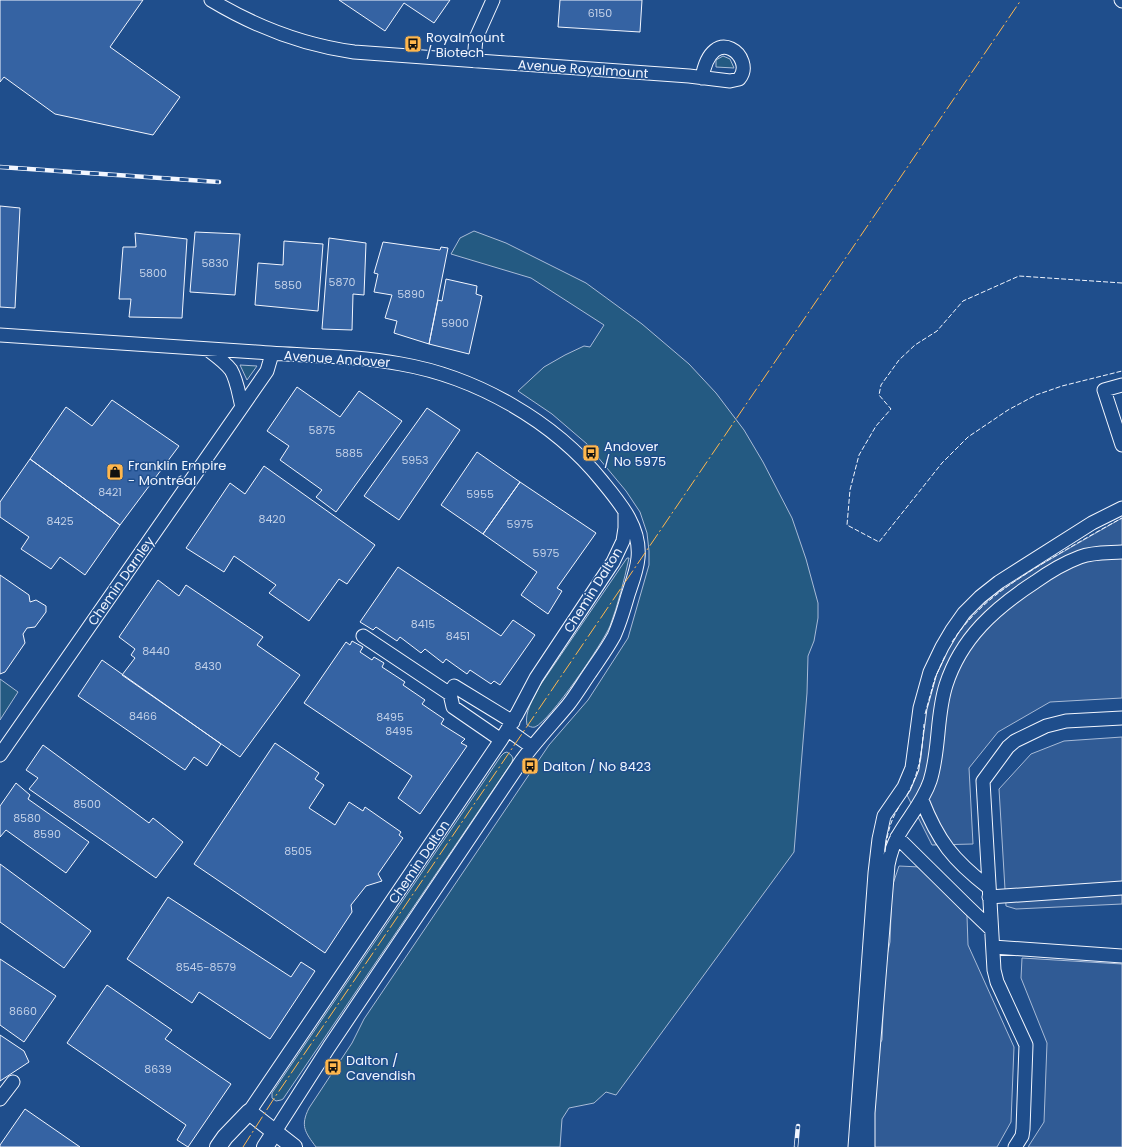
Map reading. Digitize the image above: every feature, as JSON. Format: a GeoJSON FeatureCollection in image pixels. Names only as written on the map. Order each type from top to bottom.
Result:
{"type":"FeatureCollection","features":[{"type":"Feature","properties":{"kind":"main road"},"geometry":{"type":"LineString","coordinates":[[249,1112],[294,1147]]}},
{"type":"Feature","properties":{"kind":"main road","name":"Chemin Dalton"},"geometry":{"type":"LineString","coordinates":[[218,1147],[249,1112]]}},
{"type":"Feature","properties":{"kind":"main road","name":"Chemin Dalton"},"geometry":{"type":"LineString","coordinates":[[265,1147],[274,1132]]}},
{"type":"Feature","properties":{"kind":"street","name":"Avenue Royalmount"},"geometry":{"type":"LineString","coordinates":[[211,0],[233,13],[268,30],[318,46],[371,54],[702,78]]}},
{"type":"Feature","properties":{"kind":"street"},"geometry":{"type":"LineString","coordinates":[[474,61],[476,38],[493,0]]}},
{"type":"Feature","properties":{"kind":"street","name":"Avenue Andover"},"geometry":{"type":"LineString","coordinates":[[0,335],[272,354],[341,357],[400,363],[444,375],[476,387],[514,406],[557,437],[585,462],[624,510]]}},
{"type":"Feature","properties":{"kind":"street"},"geometry":{"type":"LineString","coordinates":[[207,349],[225,363],[231,371],[242,406]]}},
{"type":"Feature","properties":{"kind":"street","name":"Chemin Darnley"},"geometry":{"type":"LineString","coordinates":[[0,755],[267,371],[272,354]]}},
{"type":"Feature","properties":{"kind":"street"},"geometry":{"type":"LineString","coordinates":[[1122,385],[1104,390],[1122,445]]}},
{"type":"Feature","properties":{"kind":"street"},"geometry":{"type":"LineString","coordinates":[[855,1147],[874,872],[879,839],[884,816],[904,787],[912,768],[920,708],[930,672],[952,630],[964,614],[980,597],[999,582],[1092,524],[1122,508]]}},
{"type":"Feature","properties":{"kind":"street","name":"Chemin Dalton"},"geometry":{"type":"LineString","coordinates":[[249,1112],[507,731],[536,678],[618,552],[624,535],[624,510]]}},
{"type":"Feature","properties":{"kind":"street","name":"Chemin Dalton"},"geometry":{"type":"LineString","coordinates":[[274,1132],[329,1047],[532,747],[570,702],[609,646],[620,622],[638,560],[637,538],[624,510]]}},
{"type":"Feature","properties":{"kind":"street"},"geometry":{"type":"LineString","coordinates":[[868,1147],[868,1113],[888,865],[897,837],[922,800],[926,790],[933,766],[941,702],[950,672],[960,652],[975,632],[991,614],[1022,590],[1056,568],[1080,557],[1092,554],[1122,552]]}},
{"type":"Feature","properties":{"kind":"street"},"geometry":{"type":"LineString","coordinates":[[363,636],[450,694]]}},
{"type":"Feature","properties":{"kind":"street"},"geometry":{"type":"LineString","coordinates":[[507,731],[453,707],[450,694],[454,686],[507,731],[532,747]]}},
{"type":"Feature","properties":{"kind":"street"},"geometry":{"type":"LineString","coordinates":[[1015,1147],[1022,1136],[1023,1129],[1026,1045],[995,976],[992,947],[983,782],[1008,747],[1015,741],[1046,726],[1066,721],[1122,718]]}},
{"type":"Feature","properties":{"kind":"street"},"geometry":{"type":"LineString","coordinates":[[922,800],[933,827],[944,843],[958,861],[989,892],[1122,888]]}},
{"type":"Feature","properties":{"kind":"street"},"geometry":{"type":"LineString","coordinates":[[897,837],[991,929]]}},
{"type":"Feature","properties":{"kind":"street"},"geometry":{"type":"LineString","coordinates":[[992,947],[1122,956]]}},
{"type":"Feature","properties":{"kind":"street"},"geometry":{"type":"LineString","coordinates":[[0,1099],[14,1082]]}},
{"type":"Feature","properties":{"kind":"shaded area"},"geometry":{"type":"Polygon","coordinates":[[[723,56],[730,59],[734,68],[716,67],[716,60],[723,56]]]}},
{"type":"Feature","properties":{"kind":"shaded area"},"geometry":{"type":"Polygon","coordinates":[[[474,231],[506,243],[586,283],[642,324],[689,364],[716,393],[744,430],[763,462],[792,518],[806,559],[818,603],[818,618],[814,641],[808,656],[807,693],[794,852],[616,1095],[606,1092],[594,1103],[569,1108],[562,1119],[560,1147],[316,1147],[309,1137],[304,1124],[309,1108],[352,1043],[364,1019],[549,745],[588,700],[628,638],[649,565],[647,533],[640,512],[626,491],[587,444],[552,414],[518,391],[544,367],[584,346],[590,347],[604,325],[531,278],[451,254],[460,238],[474,231]]]}},
{"type":"Feature","properties":{"kind":"shaded area"},"geometry":{"type":"Polygon","coordinates":[[[240,365],[257,366],[247,380],[240,365]]]}},
{"type":"Feature","properties":{"kind":"shaded area"},"geometry":{"type":"Polygon","coordinates":[[[1122,518],[1122,698],[1050,702],[998,732],[969,768],[973,844],[932,845],[907,795],[917,774],[921,758],[925,714],[935,678],[948,648],[960,630],[975,612],[994,595],[1035,568],[1122,518]]]}},
{"type":"Feature","properties":{"kind":"shaded area"},"geometry":{"type":"Polygon","coordinates":[[[627,558],[629,558],[621,593],[610,626],[605,635],[576,681],[552,711],[535,727],[527,725],[526,720],[528,710],[539,687],[627,558]]]}},
{"type":"Feature","properties":{"kind":"shaded area"},"geometry":{"type":"Polygon","coordinates":[[[0,679],[18,692],[0,720],[0,679]]]}},
{"type":"Feature","properties":{"kind":"shaded area"},"geometry":{"type":"Polygon","coordinates":[[[1122,737],[1122,904],[1016,909],[1006,906],[999,789],[1031,754],[1064,741],[1122,737]]]}},
{"type":"Feature","properties":{"kind":"shaded area"},"geometry":{"type":"Polygon","coordinates":[[[507,752],[513,758],[512,762],[283,1099],[276,1101],[272,1098],[272,1093],[501,756],[507,752]]]}},
{"type":"Feature","properties":{"kind":"shaded area"},"geometry":{"type":"Polygon","coordinates":[[[899,866],[920,867],[967,916],[968,945],[1014,1047],[1011,1122],[997,1147],[874,1147],[875,1052],[882,1040],[885,964],[890,942],[892,887],[899,866]]]}},
{"type":"Feature","properties":{"kind":"shaded area"},"geometry":{"type":"Polygon","coordinates":[[[1022,958],[1122,964],[1122,1147],[1028,1147],[1044,1122],[1047,1043],[1021,978],[1022,958]]]}},
{"type":"Feature","properties":{"kind":"building"},"geometry":{"type":"Polygon","coordinates":[[[0,0],[143,0],[110,47],[180,97],[153,135],[55,114],[4,77],[0,82],[0,0]]]}},
{"type":"Feature","properties":{"kind":"building"},"geometry":{"type":"Polygon","coordinates":[[[339,0],[450,0],[434,23],[404,3],[385,31],[339,0]]]}},
{"type":"Feature","properties":{"kind":"building"},"geometry":{"type":"Polygon","coordinates":[[[560,0],[642,0],[640,32],[558,27],[560,0]]]}},
{"type":"Feature","properties":{"kind":"building"},"geometry":{"type":"Polygon","coordinates":[[[0,206],[20,208],[15,308],[0,307],[0,206]]]}},
{"type":"Feature","properties":{"kind":"building"},"geometry":{"type":"Polygon","coordinates":[[[195,232],[240,234],[235,295],[190,292],[195,232]]]}},
{"type":"Feature","properties":{"kind":"building"},"geometry":{"type":"Polygon","coordinates":[[[135,233],[187,239],[182,318],[129,317],[131,299],[119,299],[123,247],[136,247],[135,233]]]}},
{"type":"Feature","properties":{"kind":"building"},"geometry":{"type":"Polygon","coordinates":[[[329,238],[366,243],[364,295],[353,294],[352,330],[322,329],[329,238]]]}},
{"type":"Feature","properties":{"kind":"building"},"geometry":{"type":"Polygon","coordinates":[[[284,241],[323,244],[318,311],[255,305],[258,263],[283,265],[284,241]]]}},
{"type":"Feature","properties":{"kind":"building"},"geometry":{"type":"Polygon","coordinates":[[[383,242],[440,250],[441,247],[448,248],[429,344],[394,333],[397,321],[385,318],[392,295],[374,292],[378,274],[374,273],[383,242]]]}},
{"type":"Feature","properties":{"kind":"building"},"geometry":{"type":"Polygon","coordinates":[[[446,279],[477,286],[476,294],[482,296],[469,354],[429,344],[438,300],[442,301],[446,279]]]}},
{"type":"Feature","properties":{"kind":"building"},"geometry":{"type":"Polygon","coordinates":[[[297,387],[340,417],[359,391],[402,421],[336,512],[316,497],[322,490],[280,460],[289,446],[267,431],[297,387]]]}},
{"type":"Feature","properties":{"kind":"building"},"geometry":{"type":"Polygon","coordinates":[[[112,400],[179,446],[120,525],[30,459],[66,407],[92,426],[112,400]]]}},
{"type":"Feature","properties":{"kind":"building"},"geometry":{"type":"Polygon","coordinates":[[[427,408],[460,430],[399,520],[364,496],[427,408]]]}},
{"type":"Feature","properties":{"kind":"building"},"geometry":{"type":"Polygon","coordinates":[[[477,452],[520,482],[483,534],[441,505],[477,452]]]}},
{"type":"Feature","properties":{"kind":"building"},"geometry":{"type":"Polygon","coordinates":[[[30,459],[120,525],[85,575],[60,557],[51,569],[21,549],[29,537],[0,517],[0,502],[30,459]]]}},
{"type":"Feature","properties":{"kind":"building"},"geometry":{"type":"Polygon","coordinates":[[[264,466],[375,545],[347,584],[339,579],[309,621],[269,593],[276,585],[234,556],[224,572],[186,548],[230,483],[245,494],[264,466]]]}},
{"type":"Feature","properties":{"kind":"building"},"geometry":{"type":"Polygon","coordinates":[[[520,482],[596,533],[557,588],[562,591],[548,614],[521,595],[537,572],[483,534],[520,482]]]}},
{"type":"Feature","properties":{"kind":"building"},"geometry":{"type":"Polygon","coordinates":[[[398,567],[501,636],[513,620],[535,635],[500,685],[494,681],[491,684],[470,670],[467,674],[446,659],[443,663],[425,649],[421,653],[400,637],[397,641],[376,627],[373,630],[360,622],[398,567]]]}},
{"type":"Feature","properties":{"kind":"building"},"geometry":{"type":"Polygon","coordinates":[[[0,575],[29,595],[30,602],[36,600],[46,606],[46,612],[35,627],[27,628],[23,634],[25,643],[5,672],[0,674],[0,575]]]}},
{"type":"Feature","properties":{"kind":"building"},"geometry":{"type":"Polygon","coordinates":[[[158,580],[179,596],[186,585],[263,637],[257,645],[300,675],[240,757],[122,675],[135,658],[131,655],[135,649],[119,637],[158,580]]]}},
{"type":"Feature","properties":{"kind":"building"},"geometry":{"type":"Polygon","coordinates":[[[352,641],[363,647],[360,652],[372,660],[374,657],[384,663],[382,667],[405,682],[403,685],[425,700],[422,704],[444,719],[441,724],[465,739],[461,743],[467,746],[420,814],[398,798],[412,776],[304,703],[346,642],[350,645],[352,641]]]}},
{"type":"Feature","properties":{"kind":"building"},"geometry":{"type":"Polygon","coordinates":[[[102,660],[221,744],[207,766],[194,757],[185,770],[78,696],[102,660]]]}},
{"type":"Feature","properties":{"kind":"building"},"geometry":{"type":"Polygon","coordinates":[[[275,743],[319,773],[315,779],[324,785],[309,808],[335,825],[349,802],[363,811],[365,807],[401,832],[399,835],[403,838],[378,874],[382,881],[366,886],[351,905],[352,912],[325,953],[194,864],[275,743]]]}},
{"type":"Feature","properties":{"kind":"building"},"geometry":{"type":"Polygon","coordinates":[[[43,745],[149,823],[153,818],[183,842],[156,878],[29,789],[38,778],[26,770],[43,745]]]}},
{"type":"Feature","properties":{"kind":"building"},"geometry":{"type":"Polygon","coordinates":[[[16,783],[30,795],[28,799],[89,842],[66,873],[6,830],[0,837],[0,806],[16,783]]]}},
{"type":"Feature","properties":{"kind":"building"},"geometry":{"type":"Polygon","coordinates":[[[0,864],[91,931],[64,968],[0,922],[0,864]]]}},
{"type":"Feature","properties":{"kind":"building"},"geometry":{"type":"Polygon","coordinates":[[[168,897],[291,977],[301,962],[315,971],[270,1039],[199,992],[192,1003],[127,959],[168,897]]]}},
{"type":"Feature","properties":{"kind":"building"},"geometry":{"type":"Polygon","coordinates":[[[0,959],[56,996],[24,1042],[0,1025],[0,959]]]}},
{"type":"Feature","properties":{"kind":"building"},"geometry":{"type":"Polygon","coordinates":[[[107,985],[172,1030],[165,1039],[231,1084],[188,1147],[177,1140],[186,1125],[67,1043],[107,985]]]}},
{"type":"Feature","properties":{"kind":"building"},"geometry":{"type":"Polygon","coordinates":[[[0,1035],[24,1051],[29,1062],[0,1081],[0,1035]]]}},
{"type":"Feature","properties":{"kind":"building"},"geometry":{"type":"Polygon","coordinates":[[[25,1109],[80,1147],[0,1147],[25,1109]]]}},
{"type":"Feature","properties":{"kind":"railway"},"geometry":{"type":"LineString","coordinates":[[0,167],[219,182]]}},
{"type":"Feature","properties":{"kind":"railway"},"geometry":{"type":"LineString","coordinates":[[796,1147],[798,1126]]}},
{"type":"Feature","properties":{"kind":"fence"},"geometry":{"type":"LineString","coordinates":[[1122,283],[1019,276],[963,301],[937,331],[915,345],[899,360],[881,385],[879,395],[891,409],[876,426],[859,455],[850,490],[847,525],[879,542],[942,463],[968,437],[1008,410],[1036,395],[1062,386],[1122,371]]}},
{"type":"Feature","properties":{"kind":"fence"},"geometry":{"type":"LineString","coordinates":[[952,642],[973,616],[1009,585],[1050,559],[1122,518]]}},
{"type":"Feature","properties":{"kind":"fence"},"geometry":{"type":"LineString","coordinates":[[925,714],[935,678],[945,656]]}},
{"type":"Feature","properties":{"kind":"fence"},"geometry":{"type":"LineString","coordinates":[[907,795],[918,770],[924,724]]}},
{"type":"Feature","properties":{"kind":"fence"},"geometry":{"type":"LineString","coordinates":[[885,852],[889,828],[899,807]]}},
{"type":"Feature","properties":{"kind":"power"},"geometry":{"type":"LineString","coordinates":[[243,1147],[275,1097],[1021,0]]}},
{"type":"Feature","properties":{"kind":"place","name":"Royalmount / Biotech"},"geometry":{"type":"Point","coordinates":[413,44]}},
{"type":"Feature","properties":{"kind":"place","name":"Andover / No 5975"},"geometry":{"type":"Point","coordinates":[591,453]}},
{"type":"Feature","properties":{"kind":"place","name":"Franklin Empire - Montréal"},"geometry":{"type":"Point","coordinates":[115,472]}},
{"type":"Feature","properties":{"kind":"place","name":"Dalton / No 8423"},"geometry":{"type":"Point","coordinates":[530,766]}},
{"type":"Feature","properties":{"kind":"place","name":"Dalton / Cavendish"},"geometry":{"type":"Point","coordinates":[333,1067]}}]}
